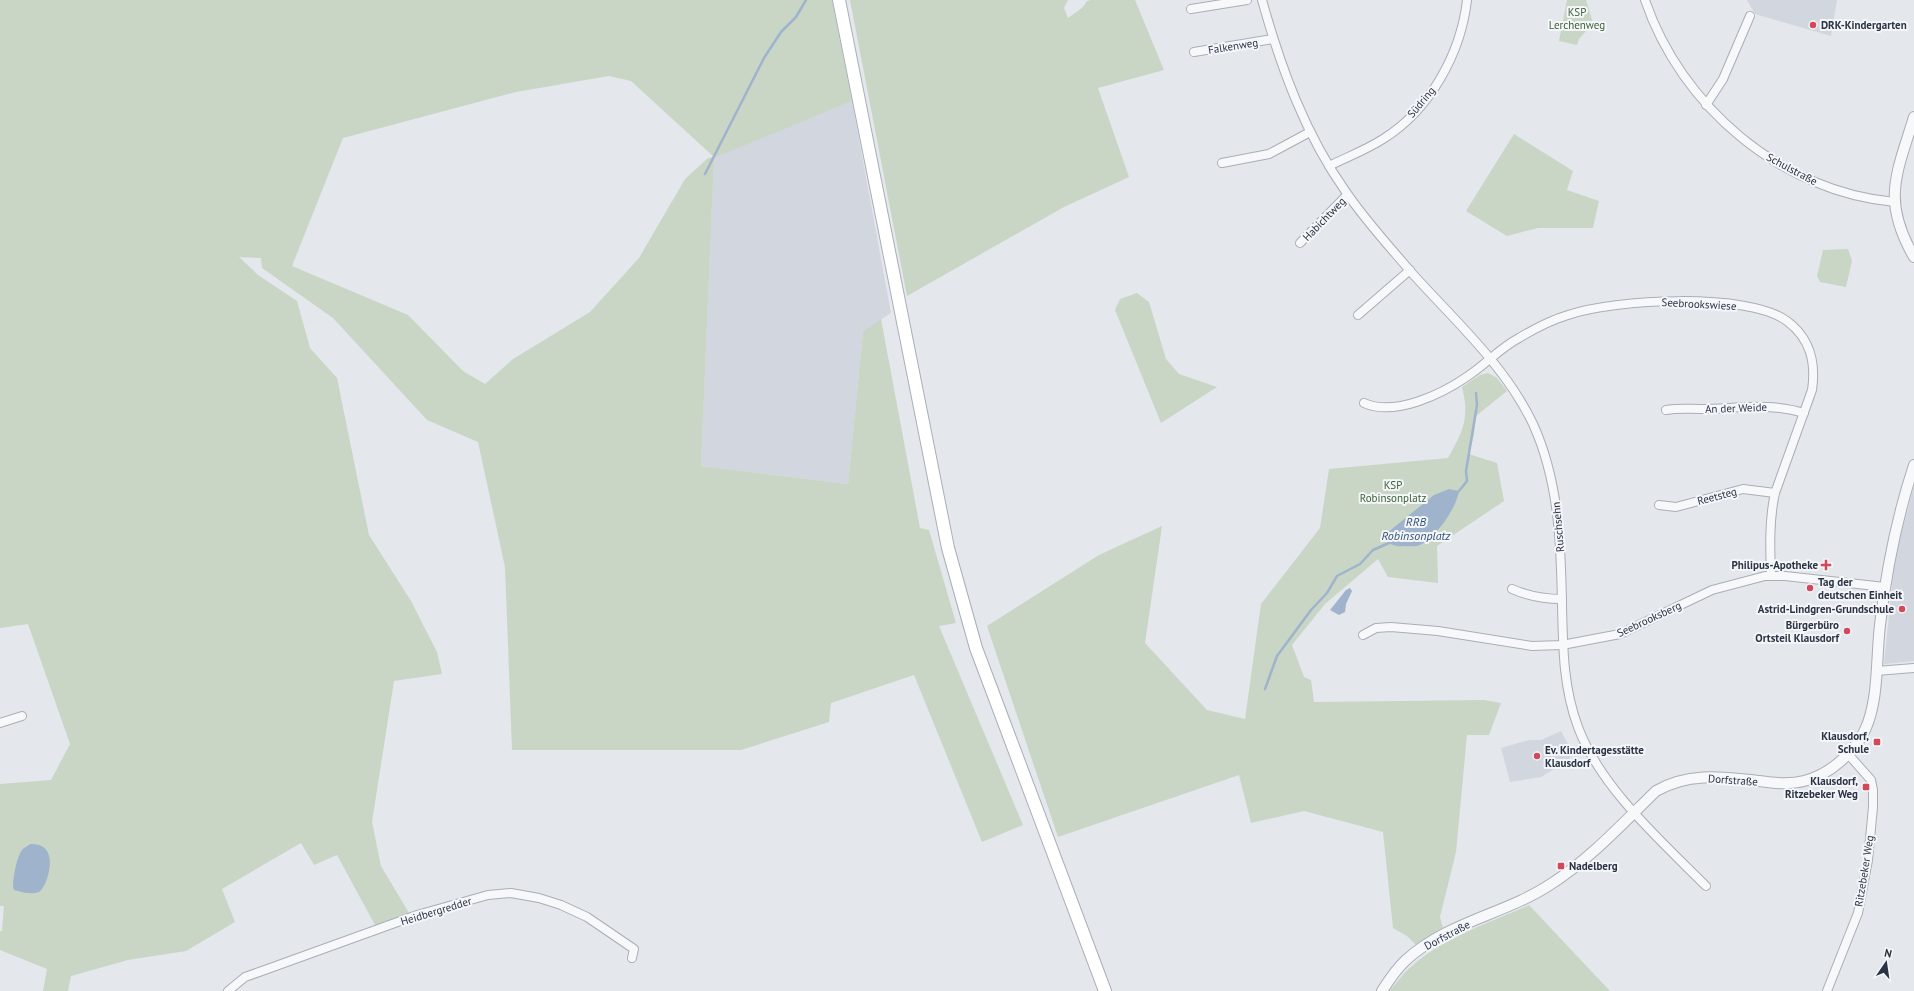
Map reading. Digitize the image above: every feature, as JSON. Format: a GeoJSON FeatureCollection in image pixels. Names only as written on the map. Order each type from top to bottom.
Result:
{"type":"FeatureCollection","features":[{"type":"Feature","properties":{"kind":"main road"},"geometry":{"type":"LineString","coordinates":[[839,0],[948,548],[976,648],[1105,991]]}},
{"type":"Feature","properties":{"kind":"street"},"geometry":{"type":"LineString","coordinates":[[1191,9],[1247,0]]}},
{"type":"Feature","properties":{"kind":"street"},"geometry":{"type":"LineString","coordinates":[[1262,0],[1287,81],[1310,132],[1347,194]]}},
{"type":"Feature","properties":{"kind":"street","name":"Südring"},"geometry":{"type":"LineString","coordinates":[[1329,166],[1384,139],[1406,121],[1424,102],[1443,74],[1452,56],[1464,24],[1467,0]]}},
{"type":"Feature","properties":{"kind":"street","name":"Schulstraße"},"geometry":{"type":"LineString","coordinates":[[1645,0],[1652,22],[1682,76],[1706,105],[1745,140],[1788,170],[1831,189],[1879,201],[1895,202]]}},
{"type":"Feature","properties":{"kind":"street"},"geometry":{"type":"LineString","coordinates":[[1706,105],[1723,79],[1750,16]]}},
{"type":"Feature","properties":{"kind":"street","name":"Falkenweg"},"geometry":{"type":"LineString","coordinates":[[1194,52],[1273,39]]}},
{"type":"Feature","properties":{"kind":"street"},"geometry":{"type":"LineString","coordinates":[[1914,116],[1897,170],[1894,188],[1895,202],[1904,237],[1914,257]]}},
{"type":"Feature","properties":{"kind":"street"},"geometry":{"type":"LineString","coordinates":[[1222,164],[1269,154],[1310,132]]}},
{"type":"Feature","properties":{"kind":"street","name":"Ruschsehn"},"geometry":{"type":"LineString","coordinates":[[1347,194],[1410,270],[1490,358],[1519,399],[1532,422],[1550,472],[1556,503],[1560,546],[1562,645],[1569,700],[1578,729],[1590,753],[1634,813]]}},
{"type":"Feature","properties":{"kind":"street","name":"Habichtweg"},"geometry":{"type":"LineString","coordinates":[[1300,243],[1347,194]]}},
{"type":"Feature","properties":{"kind":"street"},"geometry":{"type":"LineString","coordinates":[[1358,315],[1410,270]]}},
{"type":"Feature","properties":{"kind":"street","name":"Seebrookswiese"},"geometry":{"type":"LineString","coordinates":[[1364,403],[1373,407],[1389,408],[1407,405],[1438,393],[1468,376],[1490,358],[1524,335],[1554,320],[1584,310],[1660,301],[1698,302],[1749,307],[1772,313],[1787,320],[1800,332],[1807,342],[1812,354],[1814,377],[1812,390],[1775,493],[1771,519],[1771,575]]}},
{"type":"Feature","properties":{"kind":"street","name":"An der Weide"},"geometry":{"type":"LineString","coordinates":[[1666,410],[1678,408],[1701,409],[1771,407],[1790,408],[1804,413]]}},
{"type":"Feature","properties":{"kind":"street","name":"Dorfstraße"},"geometry":{"type":"LineString","coordinates":[[1382,991],[1394,973],[1407,960],[1428,944],[1458,928],[1534,894],[1552,884],[1591,853],[1656,791],[1669,784],[1688,778],[1709,777],[1781,783],[1804,781],[1817,777],[1833,767],[1848,754],[1860,740],[1870,717],[1885,587],[1898,521],[1914,465]]}},
{"type":"Feature","properties":{"kind":"street","name":"Reetsteg"},"geometry":{"type":"LineString","coordinates":[[1659,505],[1676,507],[1743,489],[1775,493]]}},
{"type":"Feature","properties":{"kind":"street","name":"Seebrooksberg"},"geometry":{"type":"LineString","coordinates":[[1363,634],[1376,628],[1391,627],[1438,632],[1532,646],[1562,645],[1620,634],[1712,590],[1739,581],[1771,575],[1885,587]]}},
{"type":"Feature","properties":{"kind":"street"},"geometry":{"type":"LineString","coordinates":[[1512,589],[1525,594],[1549,599],[1562,599]]}},
{"type":"Feature","properties":{"kind":"street"},"geometry":{"type":"LineString","coordinates":[[1876,671],[1914,668]]}},
{"type":"Feature","properties":{"kind":"street"},"geometry":{"type":"LineString","coordinates":[[0,723],[22,716]]}},
{"type":"Feature","properties":{"kind":"street","name":"Ritzebeker Weg"},"geometry":{"type":"LineString","coordinates":[[1827,991],[1858,913],[1868,860],[1873,807],[1874,790],[1871,780],[1848,754]]}},
{"type":"Feature","properties":{"kind":"street"},"geometry":{"type":"LineString","coordinates":[[1634,813],[1706,886]]}},
{"type":"Feature","properties":{"kind":"street","name":"Heidbergredder"},"geometry":{"type":"LineString","coordinates":[[228,991],[245,977],[417,915],[488,895],[511,893],[539,898],[561,905],[588,917],[634,949],[632,958]]}},
{"type":"Feature","properties":{"kind":"shaded area","name":"DRK-Kindergarten"},"geometry":{"type":"Polygon","coordinates":[[[1747,0],[1837,0],[1831,36],[1755,14],[1747,0]]]}},
{"type":"Feature","properties":{"kind":"shaded area"},"geometry":{"type":"Polygon","coordinates":[[[852,101],[891,313],[863,331],[848,484],[701,466],[714,157],[852,101]]]}},
{"type":"Feature","properties":{"kind":"shaded area","name":"Astrid-Lindgren-Grundschule"},"geometry":{"type":"Polygon","coordinates":[[[1914,486],[1914,661],[1884,664],[1895,557],[1914,486]]]}},
{"type":"Feature","properties":{"kind":"shaded area","name":"Ev. Kindertagesstätte Klausdorf"},"geometry":{"type":"Polygon","coordinates":[[[1561,731],[1572,752],[1569,760],[1541,777],[1510,782],[1501,748],[1529,740],[1541,740],[1561,731]]]}},
{"type":"Feature","properties":{"kind":"green space"},"geometry":{"type":"Polygon","coordinates":[[[0,0],[832,0],[852,101],[714,158],[701,466],[848,484],[863,331],[881,319],[920,528],[929,530],[956,623],[939,626],[1023,825],[982,842],[914,675],[831,703],[829,722],[741,750],[512,750],[505,567],[478,442],[427,420],[333,318],[262,268],[261,258],[239,257],[258,275],[297,301],[310,348],[337,378],[369,535],[411,601],[437,652],[442,674],[394,681],[372,822],[381,866],[409,913],[375,925],[337,855],[314,865],[301,843],[222,889],[235,922],[186,951],[128,960],[71,976],[68,991],[43,991],[47,969],[0,950],[0,931],[2,931],[4,906],[0,906],[0,784],[51,780],[70,744],[28,624],[0,628],[0,0]],[[609,76],[516,92],[343,138],[292,266],[408,315],[463,371],[485,384],[513,359],[590,312],[639,258],[685,179],[708,158],[714,157],[631,81],[609,76]]]}},
{"type":"Feature","properties":{"kind":"green space"},"geometry":{"type":"Polygon","coordinates":[[[850,0],[1068,0],[1064,8],[1068,18],[1082,8],[1087,1],[1135,0],[1164,70],[1098,88],[1129,177],[1064,207],[907,296],[850,0]]]}},
{"type":"Feature","properties":{"kind":"green space","name":"KSP Lerchenweg"},"geometry":{"type":"Polygon","coordinates":[[[1567,0],[1586,0],[1593,23],[1579,39],[1577,45],[1559,41],[1567,0]]]}},
{"type":"Feature","properties":{"kind":"green space"},"geometry":{"type":"Polygon","coordinates":[[[1514,134],[1573,171],[1567,190],[1599,201],[1593,228],[1538,228],[1507,236],[1466,211],[1514,134]]]}},
{"type":"Feature","properties":{"kind":"green space"},"geometry":{"type":"Polygon","coordinates":[[[1848,249],[1852,261],[1846,287],[1820,282],[1817,276],[1823,250],[1848,249]]]}},
{"type":"Feature","properties":{"kind":"green space"},"geometry":{"type":"Polygon","coordinates":[[[1137,293],[1149,302],[1166,359],[1179,374],[1217,387],[1161,423],[1115,310],[1120,299],[1137,293]]]}},
{"type":"Feature","properties":{"kind":"green space","name":"KSP Robinsonplatz"},"geometry":{"type":"Polygon","coordinates":[[[1488,373],[1497,378],[1507,391],[1476,416],[1474,435],[1469,454],[1497,463],[1504,501],[1437,546],[1438,583],[1388,577],[1378,559],[1325,604],[1292,645],[1304,677],[1311,680],[1314,702],[1484,700],[1501,703],[1489,735],[1467,735],[1456,852],[1440,917],[1443,928],[1416,945],[1407,936],[1393,928],[1383,832],[1304,811],[1251,823],[1239,775],[1058,837],[987,626],[1099,555],[1162,526],[1145,643],[1207,710],[1245,719],[1261,604],[1320,528],[1329,469],[1448,458],[1458,440],[1464,424],[1465,407],[1462,387],[1480,375],[1488,373]]]}},
{"type":"Feature","properties":{"kind":"green space"},"geometry":{"type":"Polygon","coordinates":[[[1529,905],[1610,991],[1389,991],[1409,969],[1439,947],[1468,931],[1529,905]]]}},
{"type":"Feature","properties":{"kind":"water","name":"RRB Robinsonplatz"},"geometry":{"type":"Polygon","coordinates":[[[1449,489],[1459,491],[1454,506],[1439,529],[1426,541],[1417,546],[1398,546],[1391,544],[1385,539],[1387,533],[1434,495],[1449,489]]]}},
{"type":"Feature","properties":{"kind":"water"},"geometry":{"type":"Polygon","coordinates":[[[1350,588],[1352,591],[1346,604],[1345,612],[1339,615],[1330,610],[1346,590],[1350,588]]]}},
{"type":"Feature","properties":{"kind":"water"},"geometry":{"type":"Polygon","coordinates":[[[30,844],[40,845],[46,850],[49,857],[50,866],[46,883],[42,889],[39,892],[26,893],[14,890],[13,887],[18,858],[23,849],[30,844]]]}},
{"type":"Feature","properties":{"kind":"waterway"},"geometry":{"type":"LineString","coordinates":[[705,174],[764,58],[781,32],[796,17],[806,0]]}},
{"type":"Feature","properties":{"kind":"waterway"},"geometry":{"type":"LineString","coordinates":[[1459,491],[1467,481],[1466,471],[1477,405],[1476,393]]}},
{"type":"Feature","properties":{"kind":"waterway"},"geometry":{"type":"LineString","coordinates":[[1265,689],[1277,656],[1311,610],[1327,593],[1337,576],[1360,564],[1373,550],[1389,543]]}},
{"type":"Feature","properties":{"kind":"place","name":"DRK-Kindergarten"},"geometry":{"type":"Point","coordinates":[1813,25]}},
{"type":"Feature","properties":{"kind":"place","name":"Philipus-Apotheke"},"geometry":{"type":"Point","coordinates":[1826,565]}},
{"type":"Feature","properties":{"kind":"place","name":"Tag der deutschen Einheit"},"geometry":{"type":"Point","coordinates":[1810,588]}},
{"type":"Feature","properties":{"kind":"place","name":"Astrid-Lindgren-Grundschule"},"geometry":{"type":"Point","coordinates":[1902,609]}},
{"type":"Feature","properties":{"kind":"place","name":"Bürgerbüro Ortsteil Klausdorf"},"geometry":{"type":"Point","coordinates":[1847,631]}},
{"type":"Feature","properties":{"kind":"place","name":"Klausdorf, Schule"},"geometry":{"type":"Point","coordinates":[1877,742]}},
{"type":"Feature","properties":{"kind":"place","name":"Ev. Kindertagesstätte Klausdorf"},"geometry":{"type":"Point","coordinates":[1537,756]}},
{"type":"Feature","properties":{"kind":"place","name":"Klausdorf, Ritzebeker Weg"},"geometry":{"type":"Point","coordinates":[1866,787]}},
{"type":"Feature","properties":{"kind":"place","name":"Nadelberg"},"geometry":{"type":"Point","coordinates":[1561,866]}}]}
